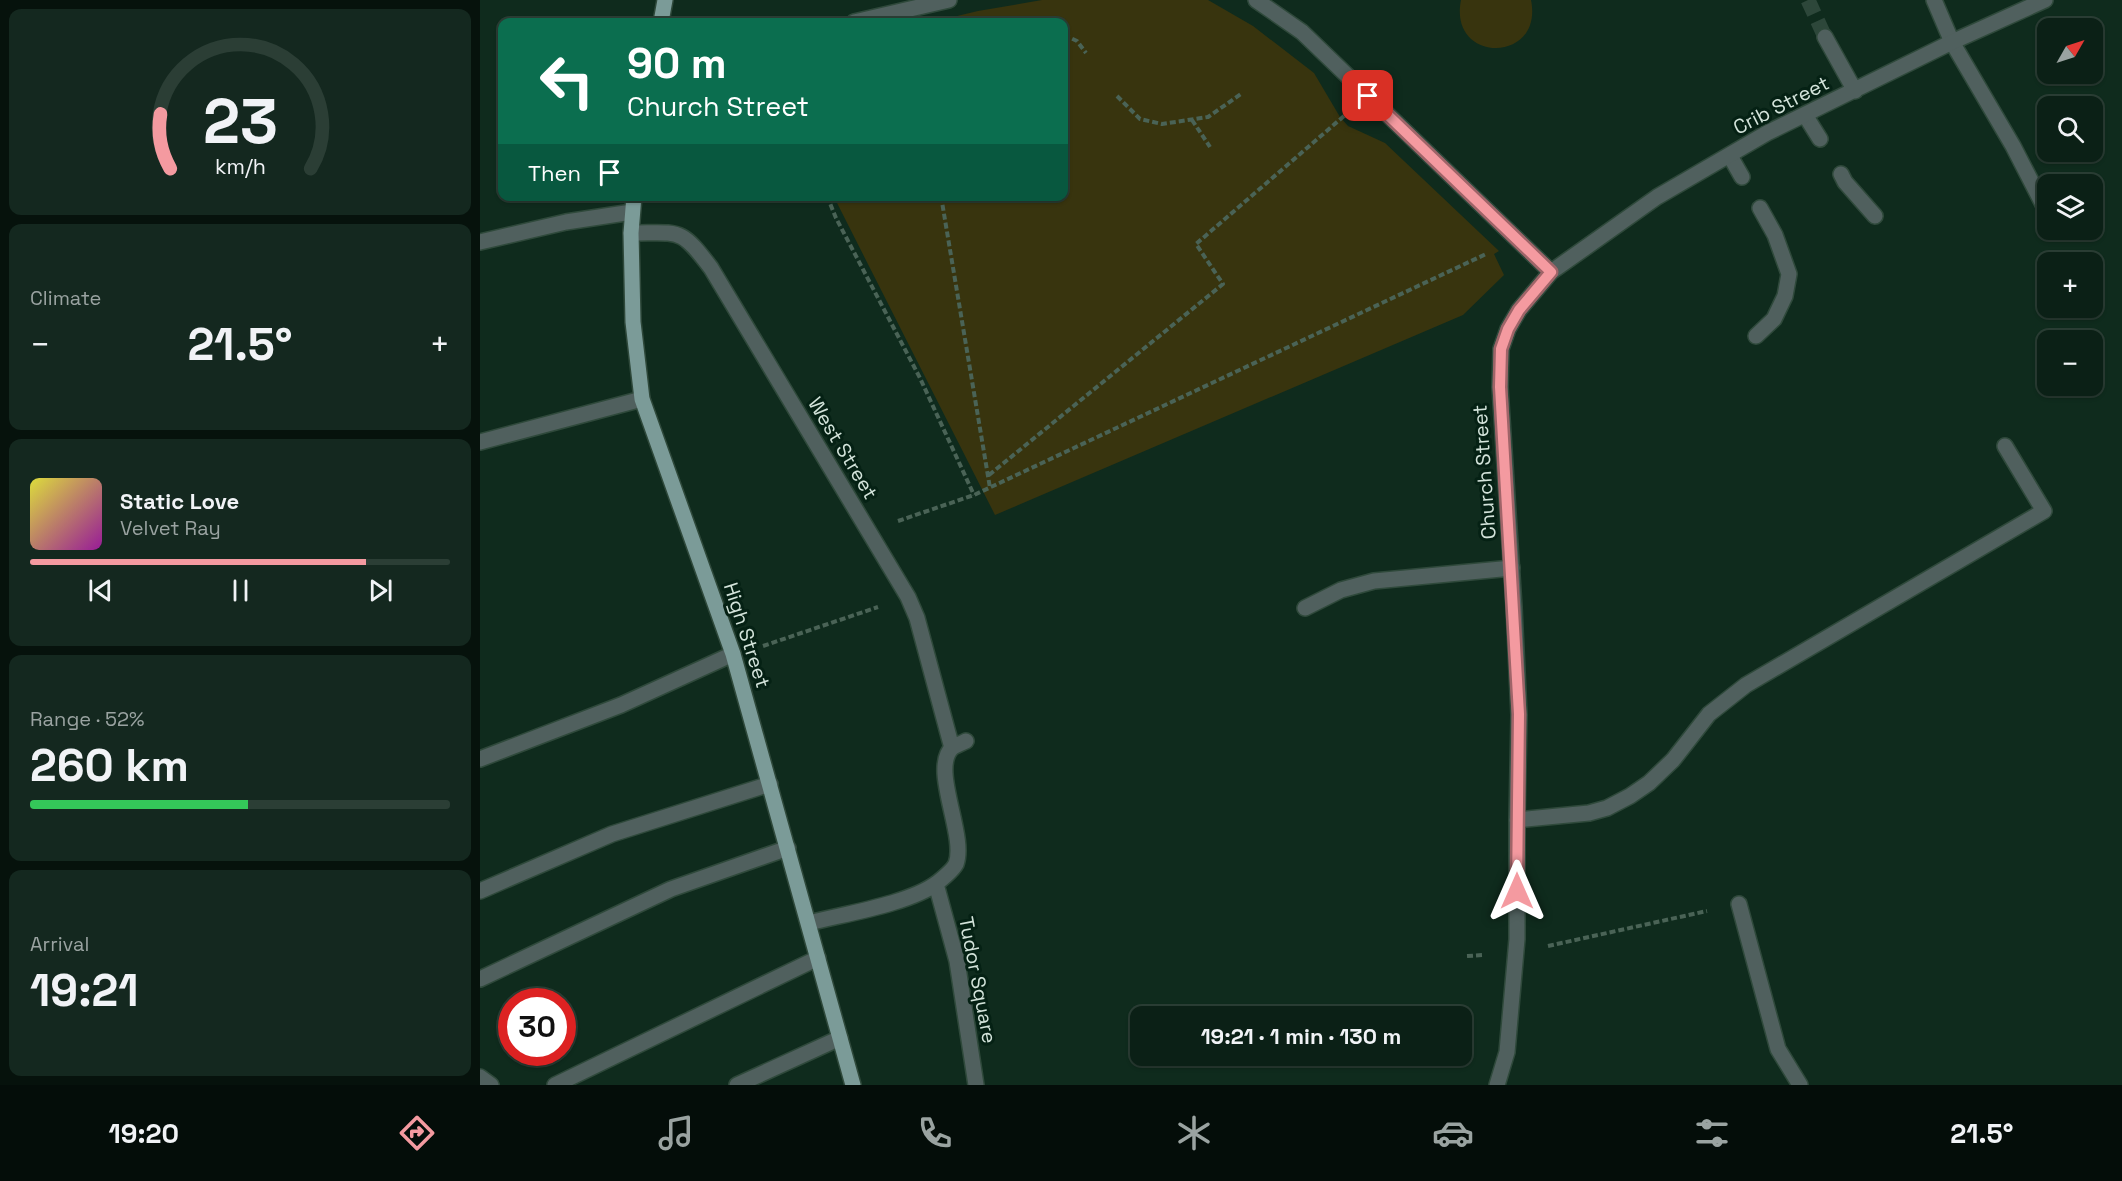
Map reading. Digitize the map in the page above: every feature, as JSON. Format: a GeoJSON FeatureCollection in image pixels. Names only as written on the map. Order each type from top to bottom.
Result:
{"type":"FeatureCollection","features":[{"type":"Feature","properties":{"kind":"main road"},"geometry":{"type":"LineString","coordinates":[[662,18],[665,0]]}},
{"type":"Feature","properties":{"kind":"main road","name":"High Street"},"geometry":{"type":"LineString","coordinates":[[633,204],[631,233],[633,322],[642,399],[734,654],[853,1085]]}},
{"type":"Feature","properties":{"kind":"street"},"geometry":{"type":"LineString","coordinates":[[871,18],[949,0]]}},
{"type":"Feature","properties":{"kind":"street"},"geometry":{"type":"LineString","coordinates":[[1256,0],[1302,32],[1551,272]]}},
{"type":"Feature","properties":{"kind":"street"},"geometry":{"type":"LineString","coordinates":[[1934,0],[1952,42],[2037,192]]}},
{"type":"Feature","properties":{"kind":"street","name":"Crib Street"},"geometry":{"type":"LineString","coordinates":[[1551,272],[1657,197],[1767,133],[1952,42],[2045,0]]}},
{"type":"Feature","properties":{"kind":"street"},"geometry":{"type":"LineString","coordinates":[[1825,37],[1855,91]]}},
{"type":"Feature","properties":{"kind":"street"},"geometry":{"type":"LineString","coordinates":[[1805,115],[1820,139]]}},
{"type":"Feature","properties":{"kind":"street"},"geometry":{"type":"LineString","coordinates":[[1730,156],[1742,177]]}},
{"type":"Feature","properties":{"kind":"street"},"geometry":{"type":"LineString","coordinates":[[1841,174],[1845,182],[1875,216]]}},
{"type":"Feature","properties":{"kind":"street"},"geometry":{"type":"LineString","coordinates":[[480,242],[633,204]]}},
{"type":"Feature","properties":{"kind":"street"},"geometry":{"type":"LineString","coordinates":[[1756,336],[1774,319],[1785,296],[1789,274],[1775,235],[1760,208]]}},
{"type":"Feature","properties":{"kind":"street","name":"West Street"},"geometry":{"type":"LineString","coordinates":[[631,233],[674,233],[683,236],[691,242],[711,268],[908,597],[959,744],[945,765],[959,849],[956,866],[936,884]]}},
{"type":"Feature","properties":{"kind":"street","name":"Church Street"},"geometry":{"type":"LineString","coordinates":[[1497,1085],[1507,1052],[1516,953],[1519,714],[1500,387],[1501,349],[1519,310],[1551,272]]}},
{"type":"Feature","properties":{"kind":"street"},"geometry":{"type":"LineString","coordinates":[[480,442],[642,399]]}},
{"type":"Feature","properties":{"kind":"street"},"geometry":{"type":"LineString","coordinates":[[1517,820],[1589,813],[1607,808],[1630,796],[1649,783],[1673,760],[1709,714],[1746,685],[2044,511],[2005,446]]}},
{"type":"Feature","properties":{"kind":"street"},"geometry":{"type":"LineString","coordinates":[[1305,608],[1341,590],[1374,581],[1512,568]]}},
{"type":"Feature","properties":{"kind":"street"},"geometry":{"type":"LineString","coordinates":[[480,759],[621,705],[734,654]]}},
{"type":"Feature","properties":{"kind":"street"},"geometry":{"type":"LineString","coordinates":[[480,891],[612,834],[770,784]]}},
{"type":"Feature","properties":{"kind":"street"},"geometry":{"type":"LineString","coordinates":[[480,979],[671,889],[788,848]]}},
{"type":"Feature","properties":{"kind":"street"},"geometry":{"type":"LineString","coordinates":[[809,923],[889,903],[936,884]]}},
{"type":"Feature","properties":{"kind":"street","name":"Tudor Square"},"geometry":{"type":"LineString","coordinates":[[936,884],[957,961],[976,1085]]}},
{"type":"Feature","properties":{"kind":"street"},"geometry":{"type":"LineString","coordinates":[[1739,904],[1778,1050],[1800,1085]]}},
{"type":"Feature","properties":{"kind":"street"},"geometry":{"type":"LineString","coordinates":[[555,1085],[818,958]]}},
{"type":"Feature","properties":{"kind":"street"},"geometry":{"type":"LineString","coordinates":[[736,1085],[840,1038]]}},
{"type":"Feature","properties":{"kind":"street"},"geometry":{"type":"LineString","coordinates":[[480,1077],[491,1085]]}},
{"type":"Feature","properties":{"kind":"path"},"geometry":{"type":"LineString","coordinates":[[1068,37],[1077,41],[1086,53]]}},
{"type":"Feature","properties":{"kind":"path"},"geometry":{"type":"LineString","coordinates":[[1117,96],[1140,119],[1162,124],[1208,117],[1241,94]]}},
{"type":"Feature","properties":{"kind":"path"},"geometry":{"type":"LineString","coordinates":[[989,475],[1223,284],[1196,244],[1368,96]]}},
{"type":"Feature","properties":{"kind":"path"},"geometry":{"type":"LineString","coordinates":[[1192,120],[1210,147]]}},
{"type":"Feature","properties":{"kind":"path"},"geometry":{"type":"LineString","coordinates":[[829,201],[920,378],[974,495]]}},
{"type":"Feature","properties":{"kind":"path"},"geometry":{"type":"LineString","coordinates":[[942,201],[990,488]]}},
{"type":"Feature","properties":{"kind":"path"},"geometry":{"type":"LineString","coordinates":[[869,531],[990,488],[1516,240]]}},
{"type":"Feature","properties":{"kind":"path"},"geometry":{"type":"LineString","coordinates":[[734,654],[908,597]]}},
{"type":"Feature","properties":{"kind":"path"},"geometry":{"type":"LineString","coordinates":[[1467,956],[1516,953],[1739,904]]}},
{"type":"Feature","properties":{"kind":"shaded area"},"geometry":{"type":"Polygon","coordinates":[[[1042,0],[1208,0],[1253,26],[1314,73],[1340,117],[1348,126],[1385,143],[1499,251],[1494,254],[1504,275],[1463,315],[995,515],[836,201],[1068,201],[1068,18],[949,18],[1042,0]]]}},
{"type":"Feature","properties":{"kind":"shaded area"},"geometry":{"type":"Polygon","coordinates":[[[1461,0],[1531,0],[1531,21],[1524,36],[1511,45],[1496,48],[1481,45],[1468,36],[1461,21],[1461,0]]]}},
{"type":"Feature","properties":{"kind":"tunnel"},"geometry":{"type":"LineString","coordinates":[[1808,0],[1825,37]]}},
{"type":"Feature","properties":{"kind":"route"},"geometry":{"type":"LineString","coordinates":[[1368,96],[1551,272],[1519,310],[1508,329],[1501,349],[1500,387],[1519,714],[1517,891]]}}]}
